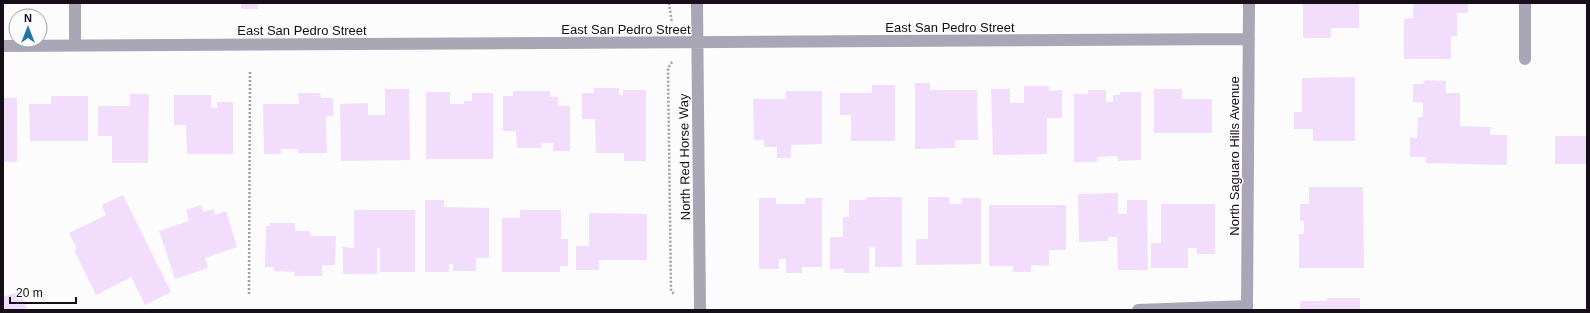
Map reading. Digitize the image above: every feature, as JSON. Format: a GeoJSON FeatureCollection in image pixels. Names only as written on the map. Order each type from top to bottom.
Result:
{"type":"FeatureCollection","features":[{"type":"Feature","properties":{"kind":"street"},"geometry":{"type":"LineString","coordinates":[[74,45],[75,3]]}},
{"type":"Feature","properties":{"kind":"street","name":"North Red Horse Way"},"geometry":{"type":"LineString","coordinates":[[697,3],[700,310]]}},
{"type":"Feature","properties":{"kind":"street","name":"North Saguaro Hills Avenue"},"geometry":{"type":"LineString","coordinates":[[1247,308],[1249,3]]}},
{"type":"Feature","properties":{"kind":"street"},"geometry":{"type":"LineString","coordinates":[[1525,3],[1525,59]]}},
{"type":"Feature","properties":{"kind":"street","name":"East San Pedro Street"},"geometry":{"type":"LineString","coordinates":[[3,46],[1249,39]]}},
{"type":"Feature","properties":{"kind":"street"},"geometry":{"type":"LineString","coordinates":[[1138,310],[1247,308]]}},
{"type":"Feature","properties":{"kind":"path"},"geometry":{"type":"LineString","coordinates":[[670,3],[672,23]]}},
{"type":"Feature","properties":{"kind":"path"},"geometry":{"type":"LineString","coordinates":[[672,62],[668,68],[671,291],[674,294]]}},
{"type":"Feature","properties":{"kind":"path"},"geometry":{"type":"LineString","coordinates":[[249,294],[250,70]]}},
{"type":"Feature","properties":{"kind":"building"},"geometry":{"type":"Polygon","coordinates":[[[241,3],[258,3],[258,9],[241,9],[241,3]]]}},
{"type":"Feature","properties":{"kind":"building"},"geometry":{"type":"Polygon","coordinates":[[[1303,3],[1359,3],[1359,28],[1331,28],[1331,38],[1303,38],[1303,3]]]}},
{"type":"Feature","properties":{"kind":"building"},"geometry":{"type":"Polygon","coordinates":[[[1413,3],[1468,3],[1468,13],[1457,13],[1457,36],[1451,36],[1451,59],[1404,59],[1404,19],[1413,18],[1413,3]]]}},
{"type":"Feature","properties":{"kind":"building"},"geometry":{"type":"Polygon","coordinates":[[[1355,77],[1355,141],[1313,141],[1313,129],[1294,129],[1294,112],[1302,112],[1302,78],[1355,77]]]}},
{"type":"Feature","properties":{"kind":"building"},"geometry":{"type":"Polygon","coordinates":[[[1425,80],[1446,81],[1446,93],[1460,93],[1460,126],[1491,127],[1490,135],[1507,135],[1507,165],[1426,163],[1426,157],[1410,157],[1410,137],[1417,138],[1418,117],[1423,117],[1423,103],[1413,102],[1413,84],[1423,84],[1425,80]]]}},
{"type":"Feature","properties":{"kind":"building"},"geometry":{"type":"Polygon","coordinates":[[[915,83],[930,83],[930,90],[977,90],[978,140],[955,140],[955,148],[915,149],[915,83]]]}},
{"type":"Feature","properties":{"kind":"building"},"geometry":{"type":"Polygon","coordinates":[[[872,85],[895,85],[895,141],[851,141],[851,115],[840,115],[840,93],[872,93],[872,85]]]}},
{"type":"Feature","properties":{"kind":"building"},"geometry":{"type":"Polygon","coordinates":[[[1024,86],[1049,86],[1049,91],[1062,90],[1062,118],[1047,118],[1047,154],[993,155],[991,89],[1010,89],[1010,103],[1024,103],[1024,86]]]}},
{"type":"Feature","properties":{"kind":"building"},"geometry":{"type":"Polygon","coordinates":[[[594,88],[619,88],[619,95],[623,95],[623,90],[646,90],[646,161],[624,161],[624,153],[596,153],[595,119],[582,119],[582,93],[594,93],[594,88]]]}},
{"type":"Feature","properties":{"kind":"building"},"geometry":{"type":"Polygon","coordinates":[[[385,89],[409,89],[410,160],[341,161],[340,104],[368,103],[368,115],[385,115],[385,89]]]}},
{"type":"Feature","properties":{"kind":"building"},"geometry":{"type":"Polygon","coordinates":[[[1154,89],[1182,89],[1182,99],[1212,99],[1212,133],[1154,133],[1154,89]]]}},
{"type":"Feature","properties":{"kind":"building"},"geometry":{"type":"Polygon","coordinates":[[[1088,90],[1106,90],[1106,102],[1113,102],[1113,95],[1120,95],[1120,92],[1141,92],[1141,160],[1118,161],[1118,156],[1097,157],[1097,162],[1074,162],[1074,94],[1088,94],[1088,90]]]}},
{"type":"Feature","properties":{"kind":"building"},"geometry":{"type":"Polygon","coordinates":[[[513,91],[550,91],[550,97],[558,97],[558,106],[570,106],[570,151],[553,151],[553,143],[541,143],[541,148],[517,148],[516,131],[503,131],[503,96],[513,96],[513,91]]]}},
{"type":"Feature","properties":{"kind":"building"},"geometry":{"type":"Polygon","coordinates":[[[786,91],[822,91],[822,144],[791,145],[791,158],[777,158],[777,147],[764,147],[764,140],[754,140],[753,99],[786,99],[786,91]]]}},
{"type":"Feature","properties":{"kind":"building"},"geometry":{"type":"Polygon","coordinates":[[[426,92],[450,92],[450,104],[464,104],[464,101],[472,101],[472,93],[493,93],[493,159],[426,159],[426,92]]]}},
{"type":"Feature","properties":{"kind":"building"},"geometry":{"type":"Polygon","coordinates":[[[298,93],[320,93],[321,98],[333,98],[333,116],[326,116],[327,153],[298,153],[298,149],[281,149],[281,154],[264,154],[263,104],[299,104],[298,93]]]}},
{"type":"Feature","properties":{"kind":"building"},"geometry":{"type":"Polygon","coordinates":[[[130,94],[149,94],[148,163],[112,163],[112,136],[98,136],[98,106],[130,106],[130,94]]]}},
{"type":"Feature","properties":{"kind":"building"},"geometry":{"type":"Polygon","coordinates":[[[174,95],[211,95],[211,108],[217,108],[217,102],[233,102],[233,154],[187,154],[186,125],[174,125],[174,95]]]}},
{"type":"Feature","properties":{"kind":"building"},"geometry":{"type":"Polygon","coordinates":[[[51,96],[88,96],[88,141],[30,141],[29,104],[51,104],[51,96]]]}},
{"type":"Feature","properties":{"kind":"building"},"geometry":{"type":"Polygon","coordinates":[[[3,98],[17,98],[17,162],[3,162],[3,98]]]}},
{"type":"Feature","properties":{"kind":"building"},"geometry":{"type":"Polygon","coordinates":[[[1555,136],[1587,136],[1587,164],[1555,164],[1555,136]]]}},
{"type":"Feature","properties":{"kind":"building"},"geometry":{"type":"Polygon","coordinates":[[[1309,187],[1363,187],[1364,268],[1299,268],[1299,234],[1304,234],[1304,221],[1300,221],[1300,204],[1309,204],[1309,187]]]}},
{"type":"Feature","properties":{"kind":"building"},"geometry":{"type":"Polygon","coordinates":[[[1118,193],[1118,214],[1127,214],[1127,200],[1147,200],[1148,270],[1118,270],[1117,237],[1108,237],[1108,241],[1079,242],[1078,194],[1118,193]]]}},
{"type":"Feature","properties":{"kind":"building"},"geometry":{"type":"Polygon","coordinates":[[[123,195],[171,292],[145,305],[131,277],[96,295],[74,250],[77,249],[69,233],[106,215],[102,205],[123,195]]]}},
{"type":"Feature","properties":{"kind":"building"},"geometry":{"type":"Polygon","coordinates":[[[866,197],[902,197],[902,267],[875,267],[875,247],[869,247],[869,273],[844,273],[844,269],[830,269],[830,237],[843,237],[843,217],[849,217],[849,200],[866,200],[866,197]]]}},
{"type":"Feature","properties":{"kind":"building"},"geometry":{"type":"Polygon","coordinates":[[[928,197],[949,197],[949,204],[962,204],[962,198],[981,198],[981,264],[916,265],[916,239],[928,239],[928,197]]]}},
{"type":"Feature","properties":{"kind":"building"},"geometry":{"type":"Polygon","coordinates":[[[759,198],[776,198],[776,204],[805,204],[805,198],[822,198],[822,267],[802,267],[802,273],[786,273],[786,259],[779,259],[779,269],[759,269],[759,198]]]}},
{"type":"Feature","properties":{"kind":"building"},"geometry":{"type":"Polygon","coordinates":[[[425,200],[444,200],[444,207],[489,208],[489,258],[476,258],[476,271],[453,271],[453,264],[449,264],[449,272],[425,272],[425,200]]]}},
{"type":"Feature","properties":{"kind":"building"},"geometry":{"type":"Polygon","coordinates":[[[1161,204],[1215,204],[1215,254],[1197,254],[1197,248],[1188,248],[1188,268],[1151,268],[1151,243],[1161,243],[1161,204]]]}},
{"type":"Feature","properties":{"kind":"building"},"geometry":{"type":"Polygon","coordinates":[[[201,205],[203,212],[214,209],[215,215],[226,211],[237,247],[205,258],[208,268],[175,279],[159,231],[189,221],[186,210],[201,205]]]}},
{"type":"Feature","properties":{"kind":"building"},"geometry":{"type":"Polygon","coordinates":[[[989,205],[1066,205],[1066,250],[1049,250],[1049,266],[1031,265],[1031,272],[1013,272],[1013,266],[989,266],[989,205]]]}},
{"type":"Feature","properties":{"kind":"building"},"geometry":{"type":"Polygon","coordinates":[[[354,210],[415,210],[415,272],[380,272],[380,248],[377,248],[377,274],[343,274],[343,247],[354,248],[354,210]]]}},
{"type":"Feature","properties":{"kind":"building"},"geometry":{"type":"Polygon","coordinates":[[[520,210],[561,210],[561,239],[568,239],[568,266],[560,266],[560,272],[502,272],[502,218],[520,218],[520,210]]]}},
{"type":"Feature","properties":{"kind":"building"},"geometry":{"type":"Polygon","coordinates":[[[589,213],[647,214],[647,260],[599,260],[599,270],[576,270],[576,246],[589,246],[589,213]]]}},
{"type":"Feature","properties":{"kind":"building"},"geometry":{"type":"Polygon","coordinates":[[[270,223],[295,223],[295,231],[310,231],[310,236],[336,236],[335,265],[322,265],[322,276],[294,276],[295,272],[274,271],[274,267],[265,267],[266,226],[270,226],[270,223]]]}},
{"type":"Feature","properties":{"kind":"building"},"geometry":{"type":"Polygon","coordinates":[[[21,291],[27,310],[3,310],[3,297],[21,291]]]}},
{"type":"Feature","properties":{"kind":"building"},"geometry":{"type":"Polygon","coordinates":[[[1327,298],[1360,298],[1360,310],[1300,310],[1300,301],[1327,301],[1327,298]]]}}]}
